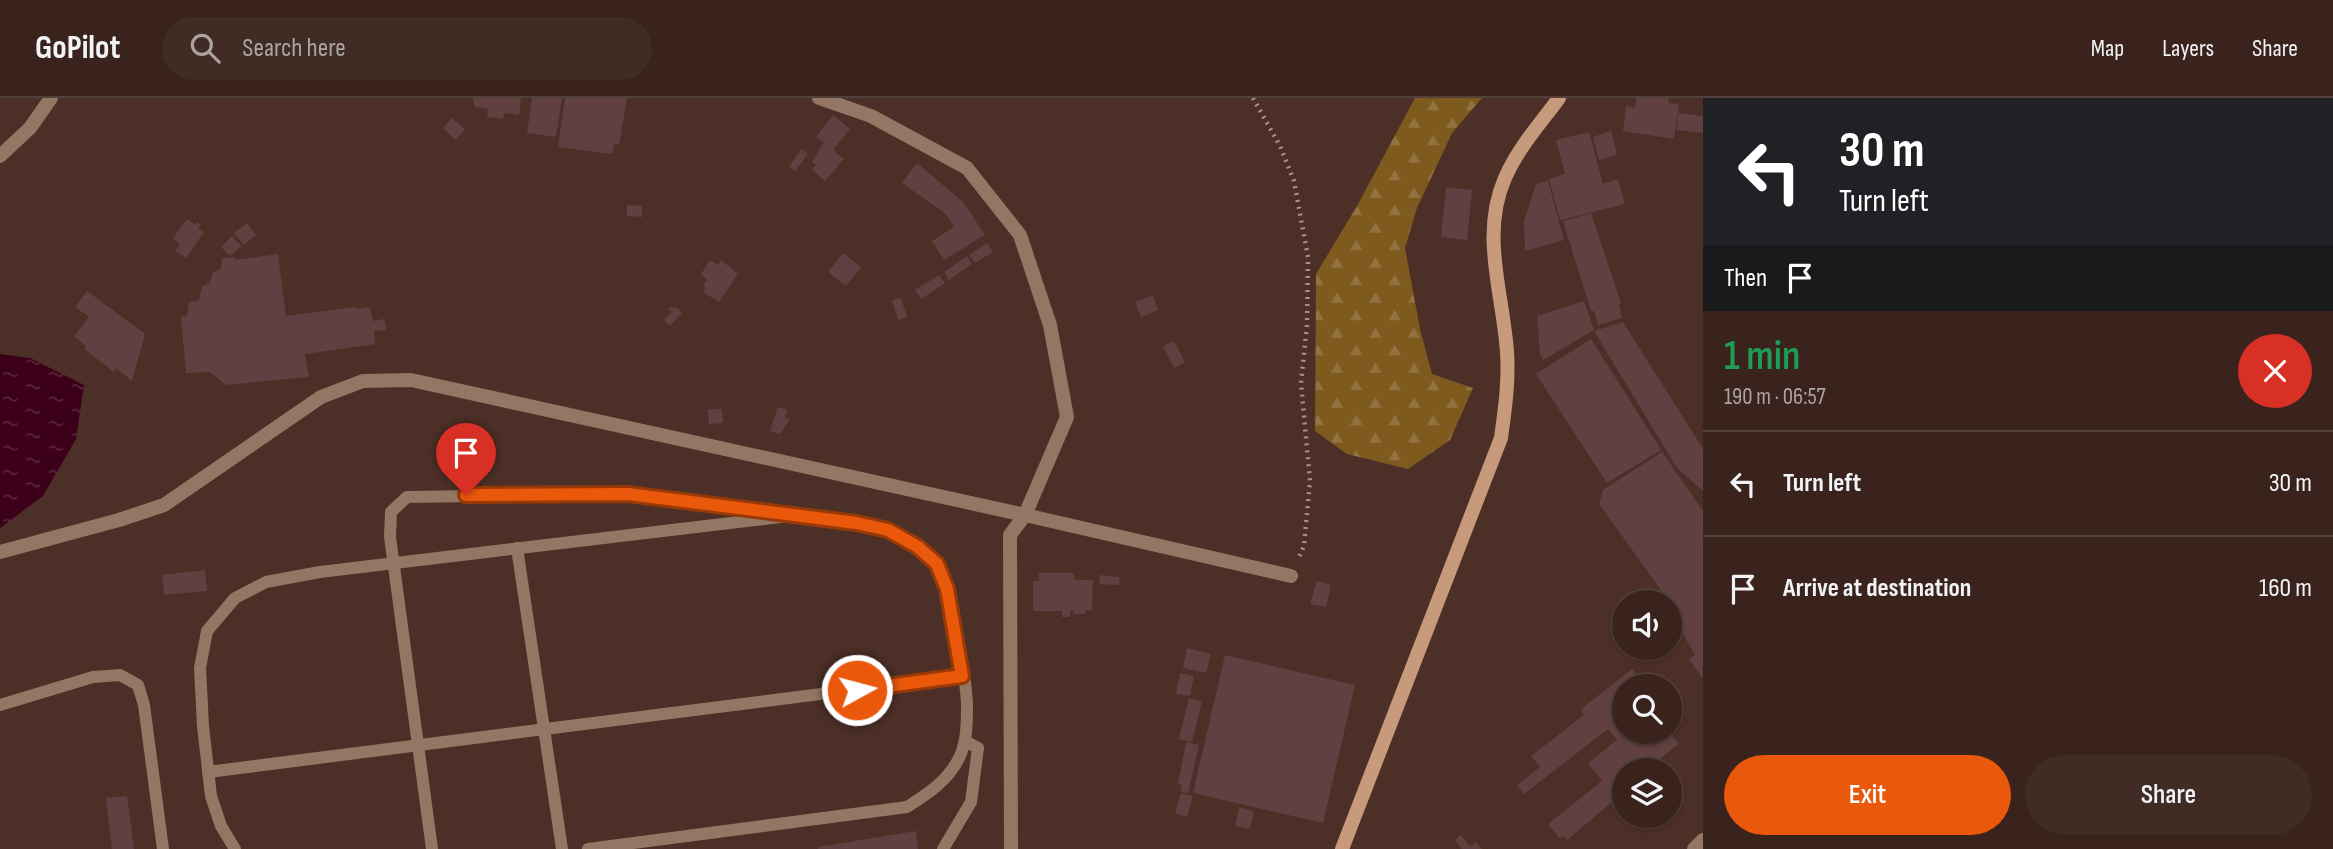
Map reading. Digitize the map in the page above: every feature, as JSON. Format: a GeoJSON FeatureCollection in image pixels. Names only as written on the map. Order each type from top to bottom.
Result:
{"type":"FeatureCollection","features":[{"type":"Feature","properties":{"kind":"street"},"geometry":{"type":"LineString","coordinates":[[0,156],[30,128],[51,98]]}},
{"type":"Feature","properties":{"kind":"street"},"geometry":{"type":"LineString","coordinates":[[818,98],[870,116],[967,168],[1020,235],[1050,325],[1067,417],[1025,515],[1010,535],[1011,849]]}},
{"type":"Feature","properties":{"kind":"street"},"geometry":{"type":"LineString","coordinates":[[1342,849],[1501,438],[1507,392],[1507,352],[1492,247],[1495,210],[1504,180],[1516,155],[1559,98]]}},
{"type":"Feature","properties":{"kind":"street"},"geometry":{"type":"LineString","coordinates":[[0,552],[164,505],[321,397],[363,382],[411,380],[1291,576]]}},
{"type":"Feature","properties":{"kind":"street"},"geometry":{"type":"LineString","coordinates":[[1694,849],[1703,841]]}},
{"type":"Feature","properties":{"kind":"lane"},"geometry":{"type":"LineString","coordinates":[[432,849],[390,537],[391,512],[407,497],[628,494],[856,523],[888,530],[918,547],[937,564],[947,589],[967,703],[965,741],[960,757],[940,785],[907,807],[588,849]]}},
{"type":"Feature","properties":{"kind":"lane"},"geometry":{"type":"LineString","coordinates":[[235,849],[221,826],[211,796],[200,668],[207,631],[235,598],[266,582],[320,572],[789,516]]}},
{"type":"Feature","properties":{"kind":"lane"},"geometry":{"type":"LineString","coordinates":[[517,548],[562,849]]}},
{"type":"Feature","properties":{"kind":"lane"},"geometry":{"type":"LineString","coordinates":[[0,705],[93,677],[120,675],[138,685],[144,705],[163,849]]}},
{"type":"Feature","properties":{"kind":"lane"},"geometry":{"type":"LineString","coordinates":[[208,772],[962,676]]}},
{"type":"Feature","properties":{"kind":"lane"},"geometry":{"type":"LineString","coordinates":[[943,849],[971,802],[978,748],[965,741]]}},
{"type":"Feature","properties":{"kind":"path"},"geometry":{"type":"LineString","coordinates":[[1253,98],[1280,146],[1294,181],[1308,257],[1307,325],[1301,383],[1310,481],[1304,546],[1291,576]]}},
{"type":"Feature","properties":{"kind":"green space"},"geometry":{"type":"Polygon","coordinates":[[[1415,98],[1482,98],[1452,133],[1417,208],[1405,248],[1420,329],[1432,374],[1473,388],[1450,440],[1408,469],[1347,454],[1315,431],[1316,274],[1357,206],[1415,98]]]}},
{"type":"Feature","properties":{"kind":"water"},"geometry":{"type":"Polygon","coordinates":[[[0,354],[30,358],[84,385],[76,439],[43,496],[0,528],[0,354]]]}},
{"type":"Feature","properties":{"kind":"building"},"geometry":{"type":"Polygon","coordinates":[[[473,98],[521,98],[519,115],[504,113],[503,119],[487,117],[488,109],[475,107],[473,98]]]}},
{"type":"Feature","properties":{"kind":"building"},"geometry":{"type":"Polygon","coordinates":[[[532,98],[562,98],[556,137],[527,133],[532,98]]]}},
{"type":"Feature","properties":{"kind":"building"},"geometry":{"type":"Polygon","coordinates":[[[565,98],[627,98],[619,145],[614,144],[612,154],[558,147],[565,98]]]}},
{"type":"Feature","properties":{"kind":"building"},"geometry":{"type":"Polygon","coordinates":[[[1636,98],[1669,98],[1668,103],[1679,104],[1674,139],[1623,131],[1626,106],[1635,108],[1636,98]]]}},
{"type":"Feature","properties":{"kind":"building"},"geometry":{"type":"Polygon","coordinates":[[[1678,113],[1703,116],[1703,133],[1677,130],[1678,113]]]}},
{"type":"Feature","properties":{"kind":"building"},"geometry":{"type":"Polygon","coordinates":[[[833,115],[850,129],[833,150],[844,159],[825,181],[812,170],[816,165],[812,162],[824,142],[816,137],[833,115]]]}},
{"type":"Feature","properties":{"kind":"building"},"geometry":{"type":"Polygon","coordinates":[[[452,118],[465,129],[456,140],[443,128],[452,118]]]}},
{"type":"Feature","properties":{"kind":"building"},"geometry":{"type":"Polygon","coordinates":[[[1611,131],[1617,155],[1599,160],[1593,137],[1611,131]]]}},
{"type":"Feature","properties":{"kind":"building"},"geometry":{"type":"Polygon","coordinates":[[[1589,132],[1603,184],[1618,179],[1625,204],[1560,220],[1549,179],[1565,174],[1556,140],[1589,132]]]}},
{"type":"Feature","properties":{"kind":"building"},"geometry":{"type":"Polygon","coordinates":[[[802,149],[808,154],[795,171],[789,166],[802,149]]]}},
{"type":"Feature","properties":{"kind":"building"},"geometry":{"type":"Polygon","coordinates":[[[917,163],[964,203],[985,235],[944,260],[932,241],[954,227],[946,214],[902,183],[917,163]]]}},
{"type":"Feature","properties":{"kind":"building"},"geometry":{"type":"Polygon","coordinates":[[[1548,181],[1564,240],[1525,251],[1524,222],[1536,184],[1548,181]]]}},
{"type":"Feature","properties":{"kind":"building"},"geometry":{"type":"Polygon","coordinates":[[[1446,187],[1472,190],[1467,240],[1441,237],[1446,187]]]}},
{"type":"Feature","properties":{"kind":"building"},"geometry":{"type":"Polygon","coordinates":[[[627,205],[642,206],[642,217],[627,216],[627,205]]]}},
{"type":"Feature","properties":{"kind":"building"},"geometry":{"type":"Polygon","coordinates":[[[1591,213],[1621,303],[1622,318],[1598,325],[1594,311],[1591,311],[1563,221],[1591,213]]]}},
{"type":"Feature","properties":{"kind":"building"},"geometry":{"type":"Polygon","coordinates":[[[187,219],[195,225],[197,222],[201,225],[198,228],[204,232],[186,258],[175,251],[180,244],[173,238],[187,219]]]}},
{"type":"Feature","properties":{"kind":"building"},"geometry":{"type":"Polygon","coordinates":[[[247,223],[256,235],[244,245],[234,233],[247,223]]]}},
{"type":"Feature","properties":{"kind":"building"},"geometry":{"type":"Polygon","coordinates":[[[232,236],[241,246],[230,256],[221,247],[232,236]]]}},
{"type":"Feature","properties":{"kind":"building"},"geometry":{"type":"Polygon","coordinates":[[[987,243],[993,252],[975,263],[969,255],[987,243]]]}},
{"type":"Feature","properties":{"kind":"building"},"geometry":{"type":"Polygon","coordinates":[[[843,253],[861,267],[846,286],[828,272],[843,253]]]}},
{"type":"Feature","properties":{"kind":"building"},"geometry":{"type":"Polygon","coordinates":[[[278,254],[286,316],[370,307],[373,321],[384,319],[386,330],[374,331],[375,344],[305,354],[309,377],[226,385],[210,372],[186,373],[181,317],[187,316],[189,302],[199,301],[202,286],[209,284],[213,272],[221,269],[222,258],[234,257],[235,260],[278,254]]]}},
{"type":"Feature","properties":{"kind":"building"},"geometry":{"type":"Polygon","coordinates":[[[967,256],[972,264],[949,280],[944,272],[967,256]]]}},
{"type":"Feature","properties":{"kind":"building"},"geometry":{"type":"Polygon","coordinates":[[[710,260],[718,265],[721,260],[738,274],[719,302],[703,292],[707,279],[701,274],[710,260]]]}},
{"type":"Feature","properties":{"kind":"building"},"geometry":{"type":"Polygon","coordinates":[[[939,275],[945,283],[921,299],[915,290],[939,275]]]}},
{"type":"Feature","properties":{"kind":"building"},"geometry":{"type":"Polygon","coordinates":[[[87,291],[145,334],[132,381],[116,368],[114,372],[84,349],[86,346],[74,336],[89,317],[75,307],[87,291]]]}},
{"type":"Feature","properties":{"kind":"building"},"geometry":{"type":"Polygon","coordinates":[[[1153,295],[1158,310],[1141,317],[1135,302],[1153,295]]]}},
{"type":"Feature","properties":{"kind":"building"},"geometry":{"type":"Polygon","coordinates":[[[901,298],[907,317],[898,320],[892,300],[901,298]]]}},
{"type":"Feature","properties":{"kind":"building"},"geometry":{"type":"Polygon","coordinates":[[[1584,301],[1594,330],[1543,360],[1540,354],[1537,316],[1584,301]]]}},
{"type":"Feature","properties":{"kind":"building"},"geometry":{"type":"Polygon","coordinates":[[[671,306],[682,313],[670,326],[664,320],[672,312],[668,309],[671,306]]]}},
{"type":"Feature","properties":{"kind":"building"},"geometry":{"type":"Polygon","coordinates":[[[1623,322],[1703,449],[1703,491],[1677,468],[1594,331],[1623,322]]]}},
{"type":"Feature","properties":{"kind":"building"},"geometry":{"type":"Polygon","coordinates":[[[1591,339],[1661,450],[1607,483],[1536,374],[1591,339]]]}},
{"type":"Feature","properties":{"kind":"building"},"geometry":{"type":"Polygon","coordinates":[[[1174,341],[1185,362],[1174,368],[1163,346],[1174,341]]]}},
{"type":"Feature","properties":{"kind":"building"},"geometry":{"type":"Polygon","coordinates":[[[778,407],[787,410],[785,418],[790,419],[780,434],[770,431],[778,407]]]}},
{"type":"Feature","properties":{"kind":"building"},"geometry":{"type":"Polygon","coordinates":[[[708,409],[722,409],[723,423],[709,424],[708,409]]]}},
{"type":"Feature","properties":{"kind":"building"},"geometry":{"type":"Polygon","coordinates":[[[1662,452],[1703,511],[1703,679],[1689,659],[1695,655],[1682,633],[1682,590],[1661,590],[1599,504],[1603,490],[1662,452]]]}},
{"type":"Feature","properties":{"kind":"building"},"geometry":{"type":"Polygon","coordinates":[[[205,570],[207,591],[164,595],[162,575],[205,570]]]}},
{"type":"Feature","properties":{"kind":"building"},"geometry":{"type":"Polygon","coordinates":[[[1039,573],[1074,573],[1074,580],[1093,580],[1092,610],[1085,611],[1085,614],[1074,614],[1074,611],[1070,611],[1070,617],[1062,617],[1062,611],[1033,611],[1033,581],[1039,581],[1039,573]]]}},
{"type":"Feature","properties":{"kind":"building"},"geometry":{"type":"Polygon","coordinates":[[[1100,575],[1120,577],[1119,585],[1099,584],[1100,575]]]}},
{"type":"Feature","properties":{"kind":"building"},"geometry":{"type":"Polygon","coordinates":[[[1317,581],[1331,585],[1326,607],[1310,604],[1317,581]]]}},
{"type":"Feature","properties":{"kind":"building"},"geometry":{"type":"Polygon","coordinates":[[[1187,648],[1211,654],[1206,673],[1183,668],[1187,648]]]}},
{"type":"Feature","properties":{"kind":"building"},"geometry":{"type":"Polygon","coordinates":[[[1225,655],[1355,685],[1323,823],[1193,793],[1225,655]]]}},
{"type":"Feature","properties":{"kind":"building"},"geometry":{"type":"Polygon","coordinates":[[[1180,673],[1194,676],[1190,696],[1176,694],[1180,673]]]}},
{"type":"Feature","properties":{"kind":"building"},"geometry":{"type":"Polygon","coordinates":[[[1612,685],[1612,734],[1608,729],[1524,794],[1517,785],[1540,767],[1531,756],[1584,715],[1581,709],[1612,685]]]}},
{"type":"Feature","properties":{"kind":"building"},"geometry":{"type":"Polygon","coordinates":[[[1189,698],[1202,701],[1192,742],[1179,739],[1189,698]]]}},
{"type":"Feature","properties":{"kind":"building"},"geometry":{"type":"Polygon","coordinates":[[[1186,742],[1199,745],[1188,794],[1180,791],[1182,785],[1178,784],[1186,742]]]}},
{"type":"Feature","properties":{"kind":"building"},"geometry":{"type":"Polygon","coordinates":[[[1612,744],[1679,744],[1661,758],[1612,758],[1612,802],[1567,840],[1564,836],[1560,839],[1548,824],[1602,781],[1588,763],[1612,744]]]}},
{"type":"Feature","properties":{"kind":"building"},"geometry":{"type":"Polygon","coordinates":[[[1181,793],[1193,796],[1187,817],[1175,813],[1181,793]]]}},
{"type":"Feature","properties":{"kind":"building"},"geometry":{"type":"Polygon","coordinates":[[[127,796],[134,849],[112,849],[106,798],[127,796]]]}},
{"type":"Feature","properties":{"kind":"building"},"geometry":{"type":"Polygon","coordinates":[[[1239,807],[1254,811],[1250,829],[1235,826],[1239,807]]]}},
{"type":"Feature","properties":{"kind":"building"},"geometry":{"type":"Polygon","coordinates":[[[916,831],[918,849],[818,849],[818,847],[916,831]]]}},
{"type":"Feature","properties":{"kind":"building"},"geometry":{"type":"Polygon","coordinates":[[[1461,835],[1470,847],[1476,842],[1482,849],[1462,849],[1455,840],[1461,835]]]}},
{"type":"Feature","properties":{"kind":"route"},"geometry":{"type":"LineString","coordinates":[[466,495],[628,494],[856,523],[888,530],[918,547],[937,564],[947,589],[962,676],[857,690]]}}]}
